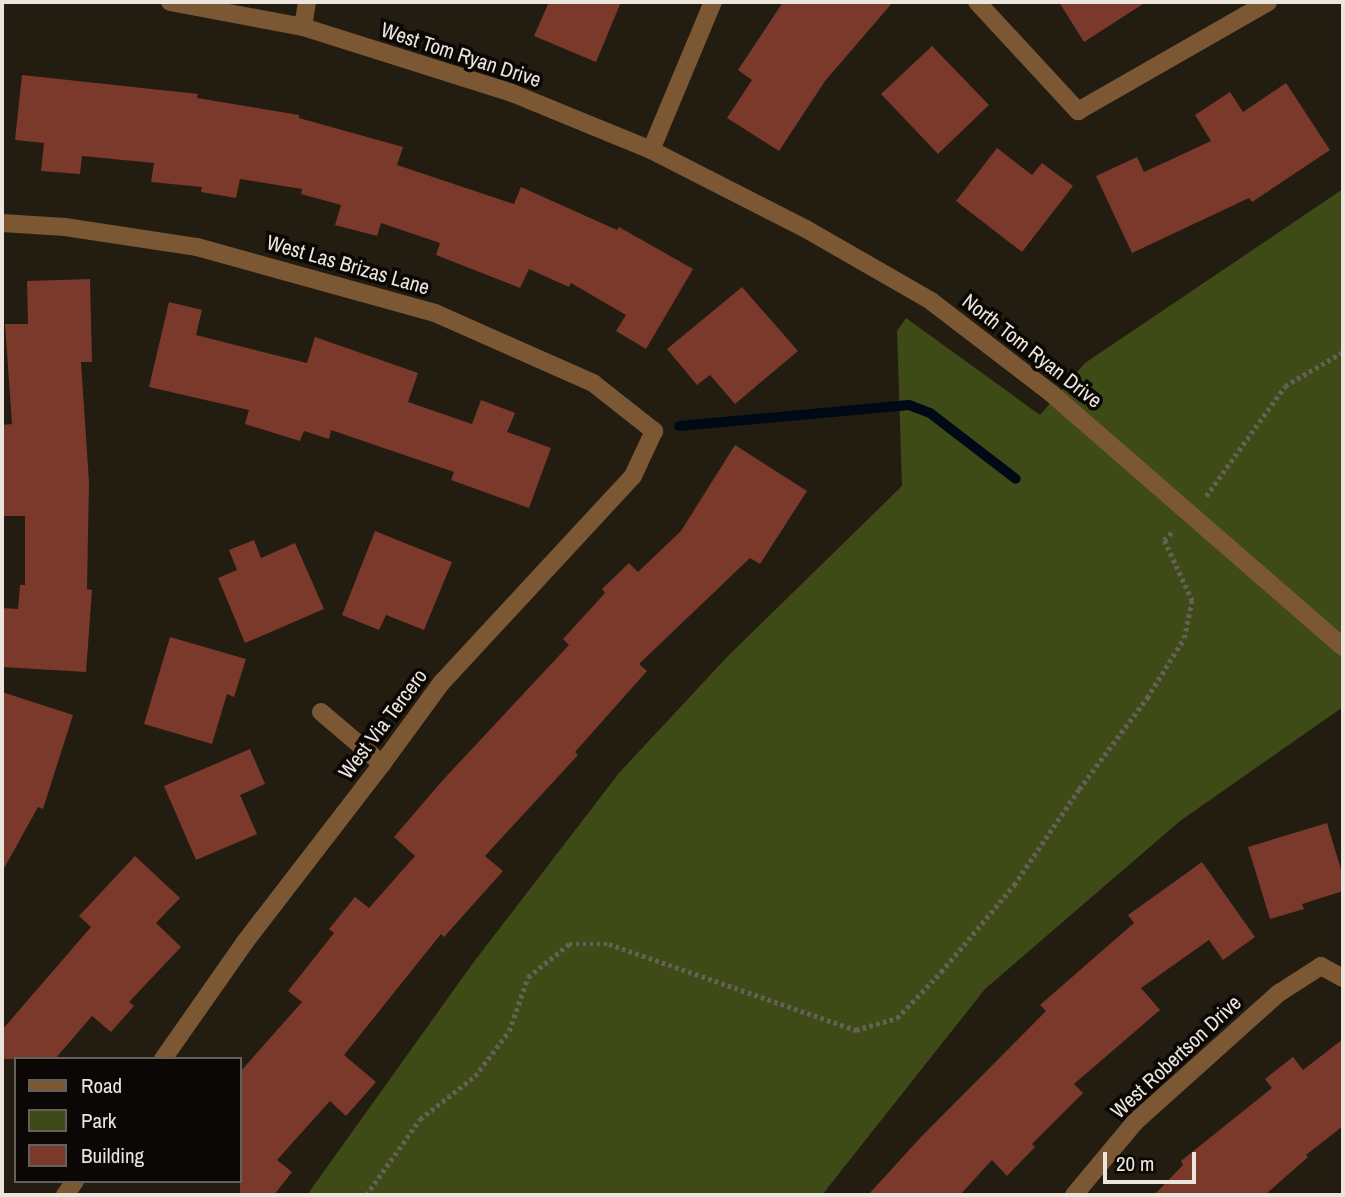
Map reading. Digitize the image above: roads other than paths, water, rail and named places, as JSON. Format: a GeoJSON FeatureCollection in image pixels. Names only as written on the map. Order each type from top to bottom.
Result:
{"type":"FeatureCollection","features":[{"type":"Feature","properties":{"kind":"street","name":"West Tom Ryan Drive"},"geometry":{"type":"LineString","coordinates":[[170,2],[303,27],[512,93],[651,150]]}},
{"type":"Feature","properties":{"kind":"street"},"geometry":{"type":"LineString","coordinates":[[303,27],[307,2]]}},
{"type":"Feature","properties":{"kind":"street"},"geometry":{"type":"LineString","coordinates":[[651,150],[713,2]]}},
{"type":"Feature","properties":{"kind":"street"},"geometry":{"type":"LineString","coordinates":[[977,2],[1078,111],[1268,2]]}},
{"type":"Feature","properties":{"kind":"street","name":"North Tom Ryan Drive"},"geometry":{"type":"LineString","coordinates":[[651,150],[806,229],[931,301],[1052,394],[1343,647]]}},
{"type":"Feature","properties":{"kind":"street","name":"West Las Brizas Lane"},"geometry":{"type":"LineString","coordinates":[[2,223],[65,227],[197,247],[435,313],[593,383],[654,431]]}},
{"type":"Feature","properties":{"kind":"street","name":"West Via Tercero"},"geometry":{"type":"LineString","coordinates":[[164,1057],[245,942],[383,764],[442,682],[633,476],[654,431]]}},
{"type":"Feature","properties":{"kind":"street"},"geometry":{"type":"LineString","coordinates":[[321,712],[383,764]]}},
{"type":"Feature","properties":{"kind":"street","name":"West Robertson Drive"},"geometry":{"type":"LineString","coordinates":[[1074,1195],[1135,1122],[1279,993],[1321,966],[1343,978]]}},
{"type":"Feature","properties":{"kind":"waterway"},"geometry":{"type":"LineString","coordinates":[[679,426],[909,405],[930,413],[1016,479]]}}]}
